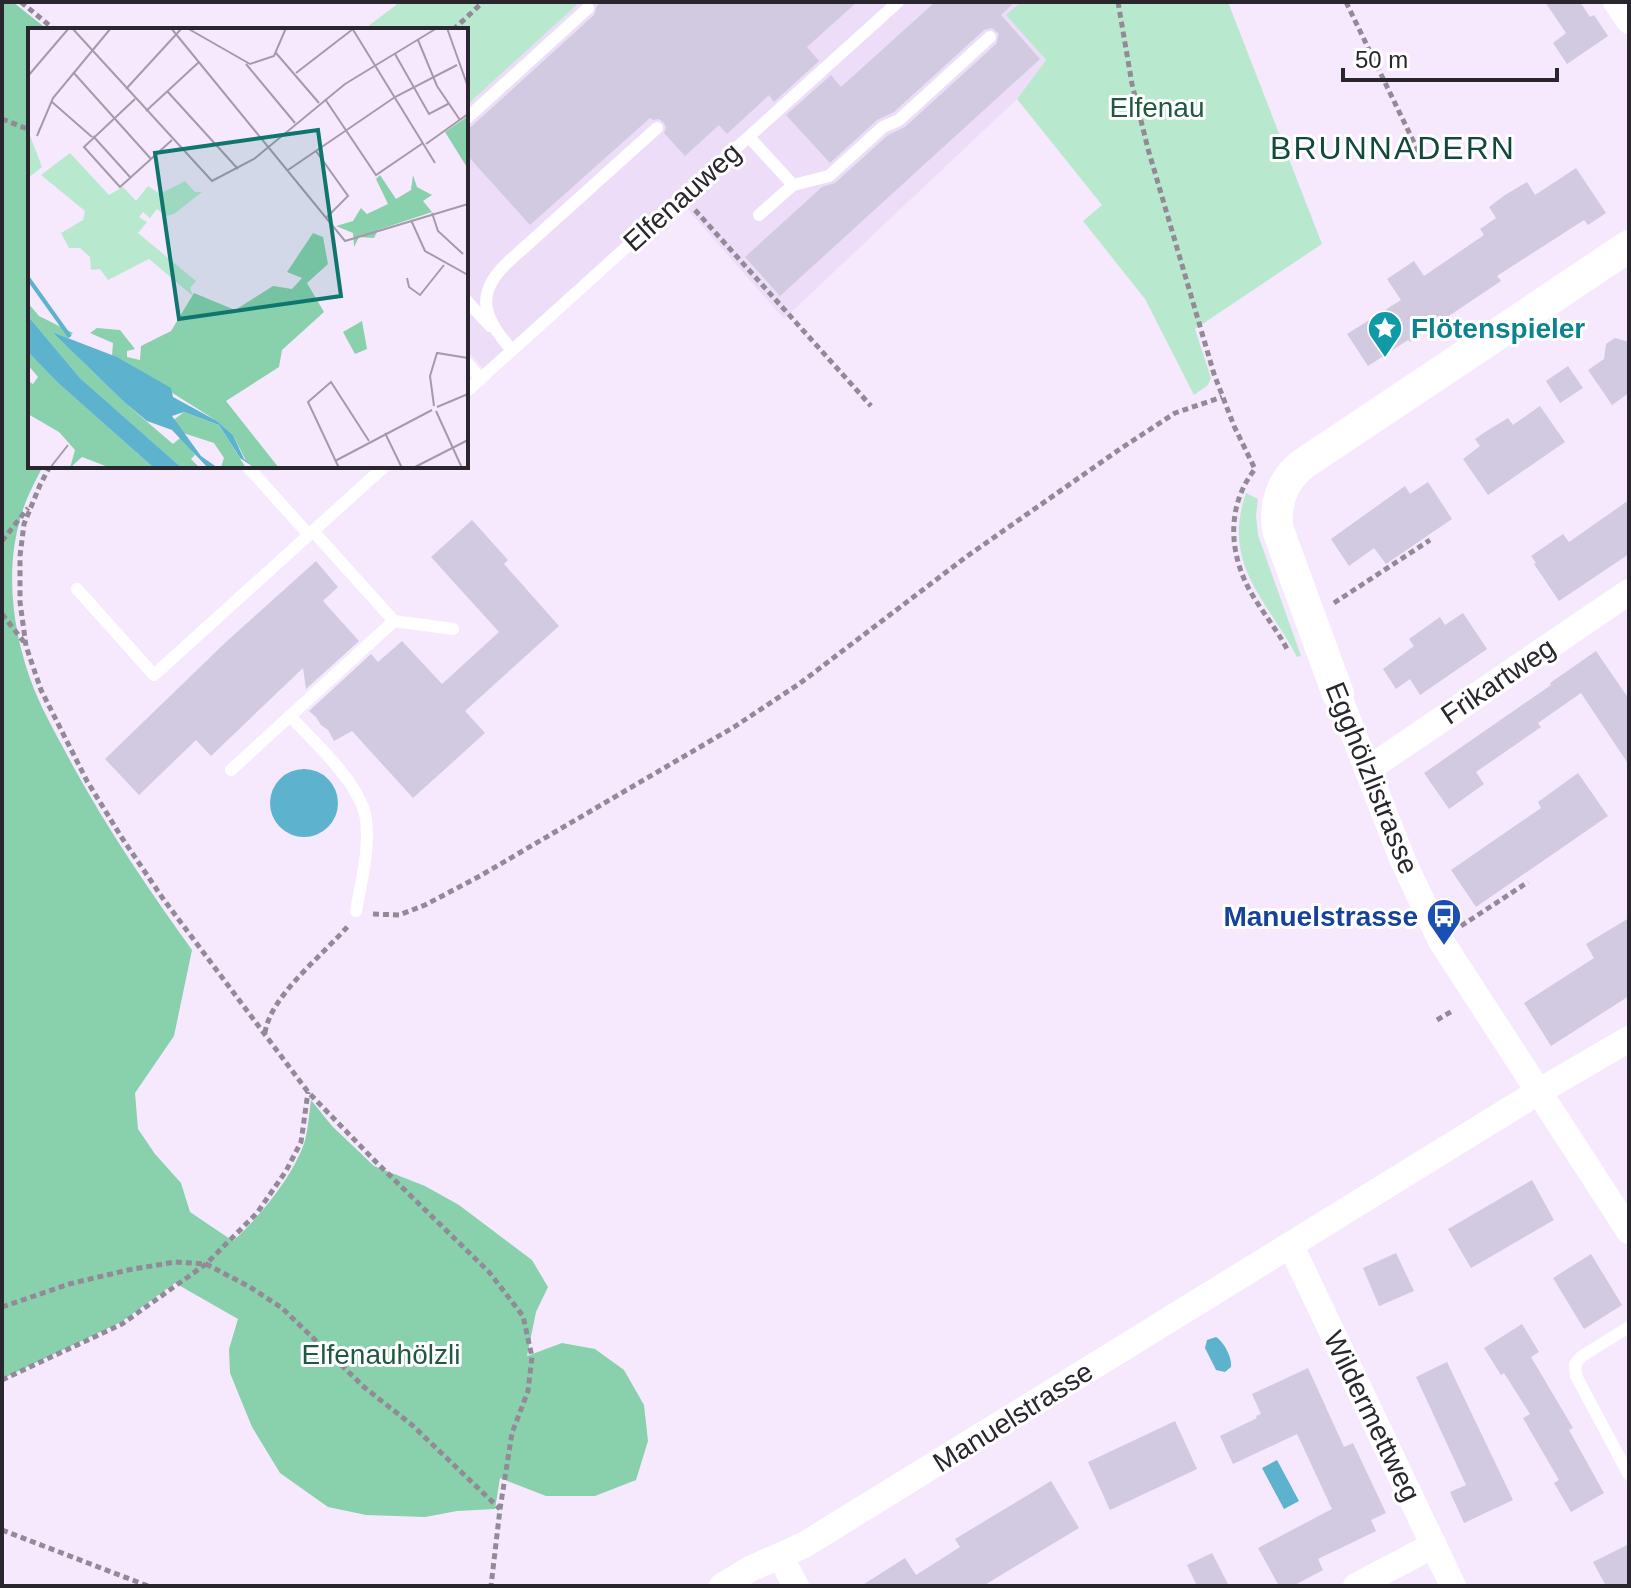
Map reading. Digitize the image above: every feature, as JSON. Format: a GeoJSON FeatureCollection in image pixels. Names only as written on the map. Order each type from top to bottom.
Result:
{"type":"FeatureCollection","features":[{"type":"Feature","properties":{"kind":"street"},"geometry":{"type":"LineString","coordinates":[[1616,2],[1629,21]]}},
{"type":"Feature","properties":{"kind":"street","name":"Egghölzlistrasse"},"geometry":{"type":"LineString","coordinates":[[1629,246],[1303,464],[1285,486],[1276,513],[1280,536],[1367,770],[1403,861],[1441,941],[1629,1231]]}},
{"type":"Feature","properties":{"kind":"street","name":"Frikartweg"},"geometry":{"type":"LineString","coordinates":[[1367,770],[1629,592]]}},
{"type":"Feature","properties":{"kind":"street","name":"Manuelstrasse"},"geometry":{"type":"LineString","coordinates":[[722,1586],[750,1569],[804,1545],[1629,1039]]}},
{"type":"Feature","properties":{"kind":"street","name":"Wildermettweg"},"geometry":{"type":"LineString","coordinates":[[1291,1246],[1453,1586]]}},
{"type":"Feature","properties":{"kind":"street"},"geometry":{"type":"LineString","coordinates":[[1356,1586],[1434,1545]]}},
{"type":"Feature","properties":{"kind":"street"},"geometry":{"type":"LineString","coordinates":[[780,1556],[796,1586]]}},
{"type":"Feature","properties":{"kind":"lane","name":"Elfenauweg"},"geometry":{"type":"LineString","coordinates":[[468,390],[898,2]]}},
{"type":"Feature","properties":{"kind":"lane"},"geometry":{"type":"LineString","coordinates":[[468,117],[588,8]]}},
{"type":"Feature","properties":{"kind":"lane"},"geometry":{"type":"LineString","coordinates":[[759,215],[793,185],[829,176],[883,127],[899,120],[990,37]]}},
{"type":"Feature","properties":{"kind":"lane"},"geometry":{"type":"LineString","coordinates":[[500,337],[487,308],[489,289],[496,274],[657,128]]}},
{"type":"Feature","properties":{"kind":"lane"},"geometry":{"type":"LineString","coordinates":[[749,137],[793,185]]}},
{"type":"Feature","properties":{"kind":"lane"},"geometry":{"type":"LineString","coordinates":[[468,302],[512,350]]}},
{"type":"Feature","properties":{"kind":"lane"},"geometry":{"type":"LineString","coordinates":[[468,364],[481,379]]}},
{"type":"Feature","properties":{"kind":"lane"},"geometry":{"type":"LineString","coordinates":[[249,468],[394,621],[453,629]]}},
{"type":"Feature","properties":{"kind":"lane"},"geometry":{"type":"LineString","coordinates":[[77,589],[154,675],[383,468]]}},
{"type":"Feature","properties":{"kind":"lane"},"geometry":{"type":"LineString","coordinates":[[231,770],[394,621]]}},
{"type":"Feature","properties":{"kind":"lane"},"geometry":{"type":"LineString","coordinates":[[290,716],[346,777],[363,806],[367,832],[356,911]]}},
{"type":"Feature","properties":{"kind":"lane"},"geometry":{"type":"LineString","coordinates":[[1629,1327],[1582,1356],[1575,1364],[1576,1376],[1629,1475]]}},
{"type":"Feature","properties":{"kind":"path"},"geometry":{"type":"LineString","coordinates":[[21,2],[53,28]]}},
{"type":"Feature","properties":{"kind":"path"},"geometry":{"type":"LineString","coordinates":[[455,28],[483,2]]}},
{"type":"Feature","properties":{"kind":"path"},"geometry":{"type":"LineString","coordinates":[[1118,2],[1132,84],[1148,149],[1222,397],[1255,469],[1235,511],[1232,533],[1235,551],[1252,595],[1288,652]]}},
{"type":"Feature","properties":{"kind":"path"},"geometry":{"type":"LineString","coordinates":[[1346,2],[1420,155]]}},
{"type":"Feature","properties":{"kind":"path"},"geometry":{"type":"LineString","coordinates":[[2,119],[28,129]]}},
{"type":"Feature","properties":{"kind":"path"},"geometry":{"type":"LineString","coordinates":[[683,197],[871,406]]}},
{"type":"Feature","properties":{"kind":"path"},"geometry":{"type":"LineString","coordinates":[[265,1034],[268,1019],[278,1000],[348,926],[356,911],[399,915],[425,905],[734,727],[799,684],[966,557],[1120,449],[1175,413],[1222,397]]}},
{"type":"Feature","properties":{"kind":"path"},"geometry":{"type":"LineString","coordinates":[[49,468],[24,524],[20,602],[26,646],[41,690],[87,781],[122,838],[205,957],[308,1092],[489,1272],[523,1316],[532,1357],[528,1391],[512,1433],[491,1586]]}},
{"type":"Feature","properties":{"kind":"path"},"geometry":{"type":"LineString","coordinates":[[2,541],[33,500]]}},
{"type":"Feature","properties":{"kind":"path"},"geometry":{"type":"LineString","coordinates":[[1332,604],[1430,540]]}},
{"type":"Feature","properties":{"kind":"path"},"geometry":{"type":"LineString","coordinates":[[2,614],[26,646]]}},
{"type":"Feature","properties":{"kind":"path"},"geometry":{"type":"LineString","coordinates":[[1460,927],[1528,882]]}},
{"type":"Feature","properties":{"kind":"path"},"geometry":{"type":"LineString","coordinates":[[1437,1020],[1449,1013]]}},
{"type":"Feature","properties":{"kind":"path"},"geometry":{"type":"LineString","coordinates":[[2,1380],[122,1324],[206,1264],[257,1213],[286,1171],[301,1142],[308,1092]]}},
{"type":"Feature","properties":{"kind":"path"},"geometry":{"type":"LineString","coordinates":[[2,1307],[69,1284],[128,1270],[175,1262],[206,1264],[282,1308],[364,1387],[412,1425],[500,1509]]}},
{"type":"Feature","properties":{"kind":"path"},"geometry":{"type":"LineString","coordinates":[[2,1530],[148,1586]]}},
{"type":"Feature","properties":{"kind":"shaded area"},"geometry":{"type":"Polygon","coordinates":[[[580,2],[1021,2],[1007,15],[1046,60],[1017,99],[784,319],[683,204],[491,378],[468,351],[468,104],[580,2]]]}},
{"type":"Feature","properties":{"kind":"green space","name":"Elfenauhölzli"},"geometry":{"type":"Polygon","coordinates":[[[2,2],[13,2],[46,28],[28,28],[28,468],[42,468],[25,503],[16,537],[12,581],[16,626],[34,689],[73,766],[130,860],[192,950],[174,1036],[135,1093],[138,1129],[181,1183],[190,1212],[233,1241],[264,1209],[291,1170],[304,1144],[311,1100],[332,1126],[374,1166],[425,1186],[459,1205],[532,1260],[548,1287],[536,1312],[527,1356],[562,1343],[595,1349],[624,1370],[644,1405],[648,1441],[636,1480],[595,1496],[546,1496],[500,1478],[495,1509],[425,1517],[366,1515],[328,1507],[280,1473],[252,1427],[230,1373],[229,1349],[238,1319],[175,1283],[121,1322],[2,1379],[2,2]]]}},
{"type":"Feature","properties":{"kind":"green space"},"geometry":{"type":"Polygon","coordinates":[[[400,2],[580,2],[468,104],[468,28],[366,28],[400,2]]]}},
{"type":"Feature","properties":{"kind":"green space","name":"Elfenau"},"geometry":{"type":"Polygon","coordinates":[[[1021,2],[1228,2],[1322,244],[1195,329],[1211,378],[1208,385],[1194,395],[1145,299],[1083,221],[1102,205],[1017,99],[1046,60],[1006,15],[1021,2]]]}},
{"type":"Feature","properties":{"kind":"green space"},"geometry":{"type":"Polygon","coordinates":[[[1246,493],[1258,499],[1258,535],[1301,656],[1297,657],[1261,599],[1243,561],[1239,541],[1240,518],[1246,493]]]}},
{"type":"Feature","properties":{"kind":"water"},"geometry":{"type":"Polygon","coordinates":[[[304,769],[328,779],[338,803],[328,827],[304,837],[280,827],[270,803],[280,779],[304,769]]]}},
{"type":"Feature","properties":{"kind":"water"},"geometry":{"type":"Polygon","coordinates":[[[1216,1337],[1225,1346],[1230,1359],[1231,1367],[1225,1372],[1216,1370],[1205,1348],[1207,1340],[1216,1337]]]}},
{"type":"Feature","properties":{"kind":"water"},"geometry":{"type":"Polygon","coordinates":[[[1277,1460],[1299,1501],[1284,1509],[1262,1468],[1277,1460]]]}},
{"type":"Feature","properties":{"kind":"building"},"geometry":{"type":"Polygon","coordinates":[[[601,2],[857,2],[807,47],[819,61],[774,102],[769,95],[727,134],[719,125],[685,156],[664,133],[664,123],[650,118],[530,225],[468,156],[468,127],[594,15],[601,2]]]}},
{"type":"Feature","properties":{"kind":"building"},"geometry":{"type":"Polygon","coordinates":[[[935,2],[1015,2],[1001,15],[1040,59],[780,296],[745,257],[822,187],[835,183],[888,135],[905,127],[996,44],[999,34],[992,28],[984,30],[894,112],[877,120],[830,163],[786,115],[831,75],[841,87],[935,2]]]}},
{"type":"Feature","properties":{"kind":"building"},"geometry":{"type":"Polygon","coordinates":[[[1545,2],[1580,2],[1590,17],[1594,15],[1608,36],[1567,64],[1553,43],[1566,33],[1545,2]]]}},
{"type":"Feature","properties":{"kind":"building"},"geometry":{"type":"Polygon","coordinates":[[[1576,168],[1606,213],[1588,225],[1584,220],[1497,276],[1501,281],[1368,366],[1347,334],[1401,300],[1387,279],[1414,261],[1424,276],[1484,235],[1480,229],[1496,218],[1489,207],[1505,195],[1527,182],[1535,195],[1576,168]]]}},
{"type":"Feature","properties":{"kind":"building"},"geometry":{"type":"Polygon","coordinates":[[[1615,338],[1629,342],[1629,393],[1612,405],[1588,370],[1604,359],[1606,344],[1615,338]]]}},
{"type":"Feature","properties":{"kind":"building"},"geometry":{"type":"Polygon","coordinates":[[[1568,366],[1583,388],[1560,403],[1546,381],[1568,366]]]}},
{"type":"Feature","properties":{"kind":"building"},"geometry":{"type":"Polygon","coordinates":[[[1540,406],[1565,442],[1488,495],[1463,459],[1480,446],[1475,439],[1485,432],[1508,418],[1513,425],[1540,406]]]}},
{"type":"Feature","properties":{"kind":"building"},"geometry":{"type":"Polygon","coordinates":[[[1428,482],[1452,519],[1386,564],[1374,548],[1349,566],[1331,539],[1405,486],[1410,494],[1428,482]]]}},
{"type":"Feature","properties":{"kind":"building"},"geometry":{"type":"Polygon","coordinates":[[[1629,500],[1629,554],[1559,601],[1531,556],[1563,534],[1569,542],[1629,500]]]}},
{"type":"Feature","properties":{"kind":"building"},"geometry":{"type":"Polygon","coordinates":[[[472,520],[508,560],[504,564],[559,626],[465,711],[485,733],[413,798],[352,731],[334,741],[328,730],[309,711],[371,654],[378,662],[402,641],[442,684],[499,632],[431,557],[472,520]]]}},
{"type":"Feature","properties":{"kind":"building"},"geometry":{"type":"Polygon","coordinates":[[[316,561],[338,587],[323,601],[359,641],[306,689],[303,668],[211,756],[196,740],[139,795],[105,759],[227,641],[316,561]]]}},
{"type":"Feature","properties":{"kind":"building"},"geometry":{"type":"Polygon","coordinates":[[[1463,613],[1487,649],[1420,695],[1410,679],[1396,689],[1383,669],[1414,646],[1409,639],[1440,617],[1445,625],[1463,613]]]}},
{"type":"Feature","properties":{"kind":"building"},"geometry":{"type":"Polygon","coordinates":[[[1596,651],[1629,699],[1629,765],[1581,693],[1538,723],[1541,727],[1476,772],[1484,784],[1449,809],[1424,773],[1596,651]]]}},
{"type":"Feature","properties":{"kind":"building"},"geometry":{"type":"Polygon","coordinates":[[[1578,773],[1608,816],[1476,907],[1451,870],[1541,808],[1538,802],[1578,773]]]}},
{"type":"Feature","properties":{"kind":"building"},"geometry":{"type":"Polygon","coordinates":[[[1629,918],[1629,996],[1551,1046],[1524,1003],[1594,958],[1586,944],[1629,918]]]}},
{"type":"Feature","properties":{"kind":"building"},"geometry":{"type":"Polygon","coordinates":[[[1532,1180],[1554,1220],[1471,1268],[1448,1229],[1532,1180]]]}},
{"type":"Feature","properties":{"kind":"building"},"geometry":{"type":"Polygon","coordinates":[[[1396,1253],[1414,1291],[1379,1306],[1363,1268],[1396,1253]]]}},
{"type":"Feature","properties":{"kind":"building"},"geometry":{"type":"Polygon","coordinates":[[[1591,1254],[1622,1305],[1584,1329],[1553,1278],[1591,1254]]]}},
{"type":"Feature","properties":{"kind":"building"},"geometry":{"type":"Polygon","coordinates":[[[1522,1324],[1539,1352],[1531,1357],[1573,1428],[1569,1430],[1604,1493],[1571,1512],[1554,1483],[1559,1480],[1523,1418],[1530,1414],[1484,1348],[1522,1324]]]}},
{"type":"Feature","properties":{"kind":"building"},"geometry":{"type":"Polygon","coordinates":[[[1447,1362],[1513,1500],[1464,1523],[1450,1492],[1466,1485],[1416,1377],[1447,1362]]]}},
{"type":"Feature","properties":{"kind":"building"},"geometry":{"type":"Polygon","coordinates":[[[1308,1368],[1344,1447],[1353,1443],[1386,1513],[1371,1520],[1376,1531],[1318,1559],[1323,1570],[1293,1586],[1279,1586],[1258,1548],[1332,1509],[1297,1434],[1233,1464],[1220,1436],[1261,1414],[1252,1394],[1308,1368]]]}},
{"type":"Feature","properties":{"kind":"building"},"geometry":{"type":"Polygon","coordinates":[[[1175,1421],[1197,1469],[1110,1510],[1088,1462],[1175,1421]]]}},
{"type":"Feature","properties":{"kind":"building"},"geometry":{"type":"Polygon","coordinates":[[[1051,1481],[1079,1528],[983,1586],[861,1586],[905,1558],[916,1575],[960,1547],[955,1539],[1051,1481]]]}},
{"type":"Feature","properties":{"kind":"building"},"geometry":{"type":"Polygon","coordinates":[[[1629,1544],[1629,1586],[1606,1586],[1593,1562],[1629,1544]]]}},
{"type":"Feature","properties":{"kind":"building"},"geometry":{"type":"Polygon","coordinates":[[[1212,1553],[1229,1586],[1197,1586],[1187,1565],[1212,1553]]]}},
{"type":"Feature","properties":{"kind":"place","name":"Flötenspieler"},"geometry":{"type":"Point","coordinates":[1385,359]}},
{"type":"Feature","properties":{"kind":"place","name":"Manuelstrasse"},"geometry":{"type":"Point","coordinates":[1444,947]}},
{"type":"Feature","properties":{"kind":"district","name":"BRUNNADERN"},"geometry":{"type":"Point","coordinates":[1393,148]}}]}
